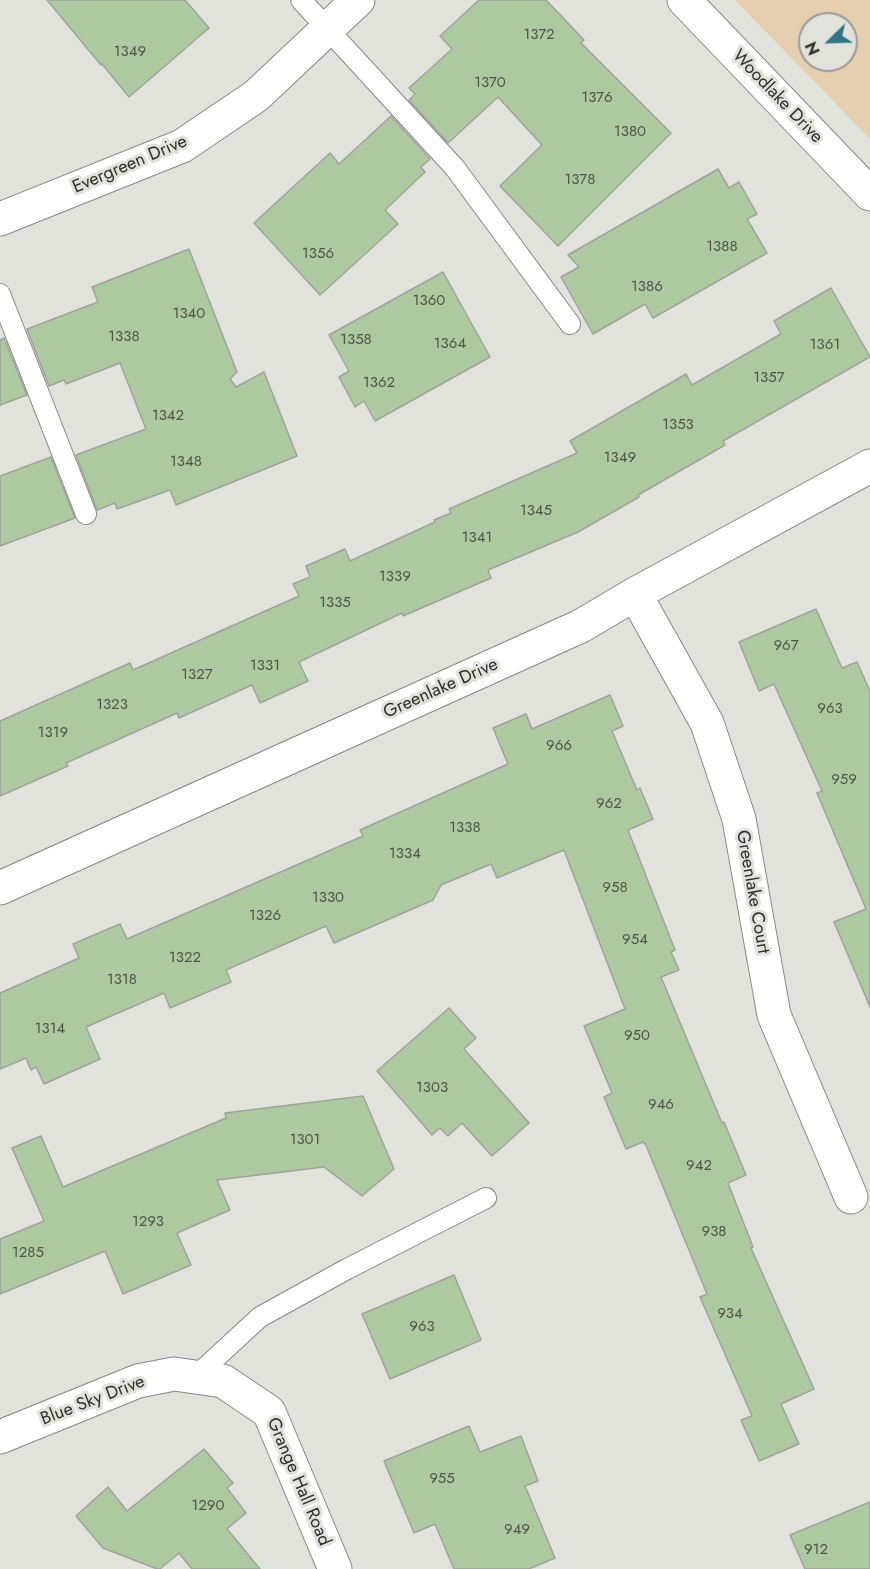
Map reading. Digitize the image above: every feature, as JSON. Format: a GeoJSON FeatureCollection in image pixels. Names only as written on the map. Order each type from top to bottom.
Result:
{"type":"FeatureCollection","features":[{"type":"Feature","properties":{"kind":"street","name":"Evergreen Drive"},"geometry":{"type":"LineString","coordinates":[[0,219],[182,146],[256,96],[358,0]]}},
{"type":"Feature","properties":{"kind":"street","name":"Woodlake Drive"},"geometry":{"type":"LineString","coordinates":[[684,0],[870,194]]}},
{"type":"Feature","properties":{"kind":"street","name":"Greenlake Drive"},"geometry":{"type":"LineString","coordinates":[[0,888],[581,626],[635,594],[870,466]]}},
{"type":"Feature","properties":{"kind":"street","name":"Greenlake Court"},"geometry":{"type":"LineString","coordinates":[[635,594],[707,723],[739,819],[774,1015],[851,1197]]}},
{"type":"Feature","properties":{"kind":"street","name":"Blue Sky Drive"},"geometry":{"type":"LineString","coordinates":[[0,1437],[138,1381],[174,1374],[209,1379]]}},
{"type":"Feature","properties":{"kind":"street","name":"Grange Hall Road"},"geometry":{"type":"LineString","coordinates":[[209,1379],[269,1412],[335,1569]]}},
{"type":"Feature","properties":{"kind":"lane"},"geometry":{"type":"LineString","coordinates":[[301,0],[455,168],[570,324]]}},
{"type":"Feature","properties":{"kind":"lane"},"geometry":{"type":"LineString","coordinates":[[0,294],[86,514]]}},
{"type":"Feature","properties":{"kind":"lane"},"geometry":{"type":"LineString","coordinates":[[209,1379],[260,1317],[347,1269],[486,1198]]}},
{"type":"Feature","properties":{"kind":"shaded area"},"geometry":{"type":"Polygon","coordinates":[[[735,0],[870,0],[870,139],[805,72],[858,72],[858,12],[798,12],[798,65],[735,0]]]}},
{"type":"Feature","properties":{"kind":"building"},"geometry":{"type":"Polygon","coordinates":[[[47,0],[185,0],[209,28],[129,97],[47,0]]]}},
{"type":"Feature","properties":{"kind":"building"},"geometry":{"type":"Polygon","coordinates":[[[479,0],[546,0],[584,40],[581,43],[671,133],[558,246],[500,186],[542,145],[498,97],[448,143],[409,100],[415,94],[409,88],[452,49],[440,36],[479,0]]]}},
{"type":"Feature","properties":{"kind":"building"},"geometry":{"type":"Polygon","coordinates":[[[391,116],[430,159],[421,167],[425,172],[385,210],[398,224],[320,295],[254,223],[330,153],[339,164],[391,116]]]}},
{"type":"Feature","properties":{"kind":"building"},"geometry":{"type":"Polygon","coordinates":[[[718,169],[729,188],[739,182],[757,214],[747,219],[767,253],[653,318],[645,304],[593,334],[561,277],[579,267],[568,255],[718,169]]]}},
{"type":"Feature","properties":{"kind":"building"},"geometry":{"type":"Polygon","coordinates":[[[189,249],[237,372],[230,379],[236,387],[264,372],[297,456],[176,505],[170,490],[117,509],[115,503],[97,510],[76,455],[146,429],[120,363],[66,384],[64,380],[49,386],[27,329],[98,302],[92,287],[189,249]]]}},
{"type":"Feature","properties":{"kind":"building"},"geometry":{"type":"Polygon","coordinates":[[[443,272],[490,357],[375,421],[364,401],[355,407],[339,377],[349,371],[329,335],[443,272]]]}},
{"type":"Feature","properties":{"kind":"building"},"geometry":{"type":"Polygon","coordinates":[[[831,288],[870,357],[723,441],[725,445],[578,532],[488,570],[491,578],[403,616],[402,613],[299,662],[308,681],[260,703],[252,685],[179,718],[177,713],[66,763],[68,766],[0,796],[0,721],[130,663],[133,670],[299,596],[293,584],[310,577],[306,566],[345,549],[350,561],[435,522],[434,520],[451,513],[449,509],[577,453],[570,441],[686,374],[692,385],[781,334],[774,321],[831,288]]]}},
{"type":"Feature","properties":{"kind":"building"},"geometry":{"type":"Polygon","coordinates":[[[4,338],[27,395],[0,405],[0,340],[4,338]]]}},
{"type":"Feature","properties":{"kind":"building"},"geometry":{"type":"Polygon","coordinates":[[[51,457],[75,518],[0,546],[0,476],[51,457]]]}},
{"type":"Feature","properties":{"kind":"building"},"geometry":{"type":"Polygon","coordinates":[[[816,609],[842,668],[857,662],[870,691],[870,1007],[834,922],[866,909],[817,793],[822,791],[774,684],[759,691],[739,642],[816,609]]]}},
{"type":"Feature","properties":{"kind":"building"},"geometry":{"type":"Polygon","coordinates":[[[610,695],[623,726],[612,731],[637,790],[640,788],[653,819],[628,830],[675,950],[671,952],[679,970],[661,977],[746,1175],[728,1183],[753,1247],[751,1248],[814,1389],[781,1404],[799,1444],[759,1461],[741,1420],[752,1416],[700,1297],[707,1294],[645,1143],[626,1149],[604,1097],[612,1093],[584,1026],[625,1009],[564,850],[497,878],[491,864],[441,885],[433,900],[334,943],[326,926],[226,970],[231,982],[170,1008],[164,993],[86,1027],[100,1059],[44,1084],[36,1067],[31,1070],[26,1058],[0,1069],[0,993],[79,958],[73,944],[120,924],[127,939],[363,836],[360,830],[508,764],[493,728],[526,714],[532,729],[610,695]]]}},
{"type":"Feature","properties":{"kind":"building"},"geometry":{"type":"Polygon","coordinates":[[[449,1008],[476,1038],[464,1049],[529,1123],[492,1156],[462,1123],[448,1136],[440,1128],[432,1135],[377,1071],[449,1008]]]}},
{"type":"Feature","properties":{"kind":"building"},"geometry":{"type":"Polygon","coordinates":[[[363,1096],[394,1169],[362,1196],[324,1167],[217,1180],[230,1210],[177,1233],[191,1265],[123,1294],[105,1251],[0,1294],[0,1239],[44,1221],[12,1148],[41,1136],[63,1187],[226,1118],[225,1113],[363,1096]]]}},
{"type":"Feature","properties":{"kind":"building"},"geometry":{"type":"Polygon","coordinates":[[[454,1275],[481,1340],[390,1379],[362,1314],[454,1275]]]}},
{"type":"Feature","properties":{"kind":"building"},"geometry":{"type":"Polygon","coordinates":[[[469,1426],[480,1452],[521,1436],[538,1481],[525,1486],[555,1558],[529,1569],[454,1569],[435,1524],[414,1533],[384,1461],[469,1426]]]}},
{"type":"Feature","properties":{"kind":"building"},"geometry":{"type":"Polygon","coordinates":[[[204,1449],[233,1483],[227,1488],[246,1513],[227,1529],[260,1569],[192,1569],[179,1553],[157,1569],[103,1548],[76,1516],[108,1487],[127,1511],[204,1449]]]}},
{"type":"Feature","properties":{"kind":"building"},"geometry":{"type":"Polygon","coordinates":[[[870,1502],[870,1569],[805,1569],[790,1535],[870,1502]]]}}]}
